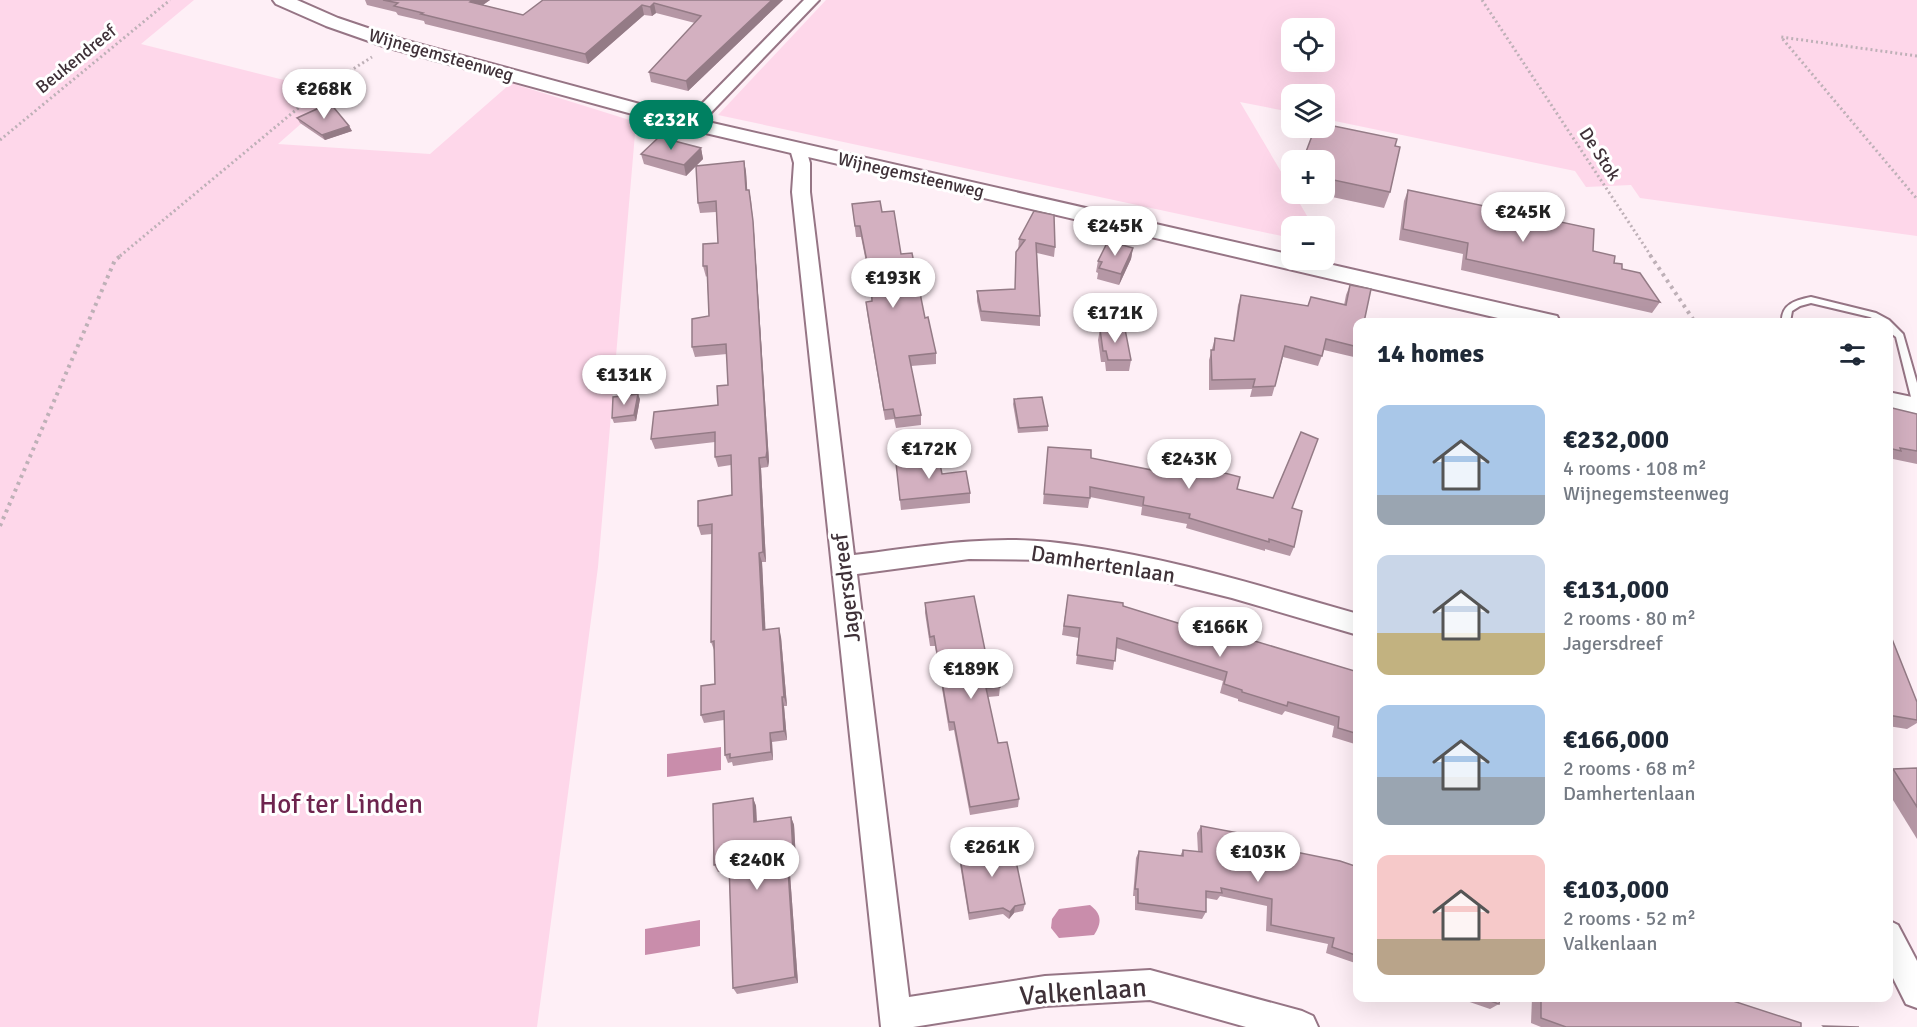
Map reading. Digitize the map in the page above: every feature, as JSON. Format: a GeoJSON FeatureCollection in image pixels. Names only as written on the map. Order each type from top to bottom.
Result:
{"type":"FeatureCollection","features":[{"type":"Feature","properties":{"kind":"street","name":"Wijnegemsteenweg"},"geometry":{"type":"LineString","coordinates":[[282,0],[393,43],[691,124],[1531,318]]}},
{"type":"Feature","properties":{"kind":"street"},"geometry":{"type":"LineString","coordinates":[[691,124],[812,0]]}},
{"type":"Feature","properties":{"kind":"street","name":"Jagersdreef"},"geometry":{"type":"LineString","coordinates":[[798,149],[802,163],[801,192],[897,1020]]}},
{"type":"Feature","properties":{"kind":"street"},"geometry":{"type":"LineString","coordinates":[[1893,402],[1917,408]]}},
{"type":"Feature","properties":{"kind":"street","name":"Damhertenlaan"},"geometry":{"type":"LineString","coordinates":[[843,566],[969,550],[1049,551],[1143,566],[1232,588],[1353,624]]}},
{"type":"Feature","properties":{"kind":"street"},"geometry":{"type":"LineString","coordinates":[[1893,945],[1917,993]]}},
{"type":"Feature","properties":{"kind":"street","name":"Valkenlaan"},"geometry":{"type":"LineString","coordinates":[[897,1020],[1045,991],[1150,985],[1302,1027]]}},
{"type":"Feature","properties":{"kind":"lane"},"geometry":{"type":"LineString","coordinates":[[1785,318],[1790,307],[1802,301],[1811,300],[1878,318]]}},
{"type":"Feature","properties":{"kind":"lane"},"geometry":{"type":"LineString","coordinates":[[1893,330],[1900,336],[1917,400]]}},
{"type":"Feature","properties":{"kind":"path","name":"Beukendreef"},"geometry":{"type":"LineString","coordinates":[[0,140],[170,0]]}},
{"type":"Feature","properties":{"kind":"path","name":"De Stok"},"geometry":{"type":"LineString","coordinates":[[1482,0],[1692,318]]}},
{"type":"Feature","properties":{"kind":"path"},"geometry":{"type":"LineString","coordinates":[[1917,56],[1781,38],[1917,199]]}},
{"type":"Feature","properties":{"kind":"path"},"geometry":{"type":"LineString","coordinates":[[0,526],[115,260],[320,90],[393,43]]}},
{"type":"Feature","properties":{"kind":"green space","name":"Hof ter Linden"},"geometry":{"type":"Polygon","coordinates":[[[0,0],[194,0],[141,44],[336,93],[278,144],[430,154],[511,83],[636,122],[598,567],[537,1027],[0,1027],[0,0]]]}},
{"type":"Feature","properties":{"kind":"green space"},"geometry":{"type":"Polygon","coordinates":[[[826,0],[1917,0],[1917,236],[1640,198],[1631,185],[1586,187],[1575,171],[1335,121],[1335,84],[1281,84],[1281,110],[1240,102],[1281,172],[1281,204],[1300,204],[1307,216],[1281,216],[1281,236],[718,115],[826,0]]]}},
{"type":"Feature","properties":{"kind":"shaded area"},"geometry":{"type":"Polygon","coordinates":[[[721,747],[721,770],[667,777],[667,754],[721,747]]]}},
{"type":"Feature","properties":{"kind":"shaded area"},"geometry":{"type":"Polygon","coordinates":[[[1090,905],[1099,915],[1098,927],[1094,935],[1059,938],[1051,928],[1052,919],[1059,909],[1090,905]]]}},
{"type":"Feature","properties":{"kind":"shaded area"},"geometry":{"type":"Polygon","coordinates":[[[700,920],[700,946],[645,955],[645,929],[700,920]]]}},
{"type":"Feature","properties":{"kind":"building"},"geometry":{"type":"Polygon","coordinates":[[[383,0],[473,0],[470,2],[523,15],[543,0],[772,0],[686,81],[649,72],[701,16],[654,3],[650,7],[642,5],[585,54],[421,14],[423,13],[394,6],[398,3],[383,0]]]}},
{"type":"Feature","properties":{"kind":"building"},"geometry":{"type":"Polygon","coordinates":[[[330,103],[349,126],[322,135],[297,118],[330,103]]]}},
{"type":"Feature","properties":{"kind":"building"},"geometry":{"type":"Polygon","coordinates":[[[1335,126],[1397,139],[1395,146],[1400,147],[1390,192],[1335,180],[1335,150],[1307,150],[1311,138],[1335,138],[1335,126]]]}},
{"type":"Feature","properties":{"kind":"building"},"geometry":{"type":"Polygon","coordinates":[[[659,137],[701,148],[684,165],[641,154],[659,137]]]}},
{"type":"Feature","properties":{"kind":"building"},"geometry":{"type":"Polygon","coordinates":[[[744,161],[746,190],[749,190],[753,221],[767,451],[766,457],[759,458],[763,552],[759,553],[763,630],[779,628],[784,731],[770,733],[771,752],[730,758],[730,754],[725,755],[724,711],[701,715],[701,686],[715,684],[714,641],[711,642],[712,524],[698,526],[698,501],[732,495],[731,455],[715,457],[715,432],[651,439],[654,412],[718,405],[717,386],[728,385],[726,344],[692,347],[692,319],[709,316],[707,266],[703,266],[703,244],[718,243],[716,201],[698,203],[696,166],[744,161]]]}},
{"type":"Feature","properties":{"kind":"building"},"geometry":{"type":"Polygon","coordinates":[[[1408,190],[1594,229],[1593,251],[1615,256],[1614,263],[1622,264],[1622,269],[1640,273],[1660,302],[1466,259],[1468,243],[1403,229],[1408,190]]]}},
{"type":"Feature","properties":{"kind":"building"},"geometry":{"type":"Polygon","coordinates":[[[880,201],[882,212],[894,211],[901,254],[912,253],[925,318],[928,317],[936,353],[909,356],[921,415],[895,418],[893,409],[884,410],[866,302],[872,301],[871,282],[860,226],[855,226],[852,204],[880,201]]]}},
{"type":"Feature","properties":{"kind":"building"},"geometry":{"type":"Polygon","coordinates":[[[1034,211],[1054,215],[1055,247],[1036,243],[1040,316],[981,311],[977,291],[1015,289],[1016,252],[1025,240],[1019,239],[1034,211]]]}},
{"type":"Feature","properties":{"kind":"building"},"geometry":{"type":"Polygon","coordinates":[[[1108,241],[1133,248],[1121,274],[1099,268],[1102,262],[1098,261],[1108,241]]]}},
{"type":"Feature","properties":{"kind":"building"},"geometry":{"type":"Polygon","coordinates":[[[1350,285],[1371,289],[1365,318],[1353,318],[1353,346],[1326,339],[1322,356],[1285,346],[1275,386],[1253,387],[1255,379],[1212,380],[1211,350],[1214,350],[1215,338],[1234,341],[1241,295],[1308,306],[1311,297],[1346,305],[1350,285]]]}},
{"type":"Feature","properties":{"kind":"building"},"geometry":{"type":"Polygon","coordinates":[[[1100,329],[1125,329],[1131,360],[1108,360],[1106,351],[1103,351],[1100,329]]]}},
{"type":"Feature","properties":{"kind":"building"},"geometry":{"type":"Polygon","coordinates":[[[638,394],[634,415],[612,418],[613,397],[638,394]]]}},
{"type":"Feature","properties":{"kind":"building"},"geometry":{"type":"Polygon","coordinates":[[[1042,397],[1048,426],[1019,428],[1014,399],[1042,397]]]}},
{"type":"Feature","properties":{"kind":"building"},"geometry":{"type":"Polygon","coordinates":[[[1893,408],[1917,414],[1917,451],[1900,448],[1901,451],[1893,449],[1893,408]]]}},
{"type":"Feature","properties":{"kind":"building"},"geometry":{"type":"Polygon","coordinates":[[[1301,432],[1318,439],[1292,508],[1302,511],[1294,547],[1269,539],[1269,542],[1189,518],[1190,514],[1143,505],[1144,497],[1090,487],[1090,498],[1044,494],[1048,447],[1091,450],[1091,458],[1152,470],[1154,456],[1175,460],[1240,477],[1237,489],[1273,498],[1301,432]]]}},
{"type":"Feature","properties":{"kind":"building"},"geometry":{"type":"Polygon","coordinates":[[[928,457],[929,460],[939,459],[942,474],[966,471],[970,493],[900,500],[896,463],[928,457]]]}},
{"type":"Feature","properties":{"kind":"building"},"geometry":{"type":"Polygon","coordinates":[[[1068,595],[1123,603],[1123,606],[1181,624],[1182,620],[1207,627],[1206,632],[1248,644],[1248,639],[1353,670],[1353,732],[1338,728],[1339,717],[1288,702],[1287,706],[1224,684],[1227,672],[1117,638],[1115,661],[1077,655],[1080,628],[1064,626],[1068,595]]]}},
{"type":"Feature","properties":{"kind":"building"},"geometry":{"type":"Polygon","coordinates":[[[974,596],[987,660],[994,659],[1000,687],[986,688],[998,743],[1007,742],[1019,799],[970,807],[954,722],[949,722],[934,636],[930,637],[925,603],[974,596]]]}},
{"type":"Feature","properties":{"kind":"building"},"geometry":{"type":"Polygon","coordinates":[[[1893,642],[1917,702],[1917,720],[1893,716],[1893,642]]]}},
{"type":"Feature","properties":{"kind":"building"},"geometry":{"type":"Polygon","coordinates":[[[1917,768],[1917,807],[1893,769],[1917,768]]]}},
{"type":"Feature","properties":{"kind":"building"},"geometry":{"type":"Polygon","coordinates":[[[753,798],[754,822],[791,817],[793,853],[787,854],[795,977],[733,988],[729,863],[714,865],[713,804],[753,798]]]}},
{"type":"Feature","properties":{"kind":"building"},"geometry":{"type":"Polygon","coordinates":[[[1201,826],[1271,839],[1271,847],[1353,865],[1353,954],[1332,947],[1334,938],[1271,925],[1272,899],[1221,888],[1222,893],[1206,891],[1206,912],[1138,903],[1138,889],[1135,889],[1139,851],[1183,856],[1183,850],[1202,852],[1201,826]]]}},
{"type":"Feature","properties":{"kind":"building"},"geometry":{"type":"Polygon","coordinates":[[[1012,842],[1025,904],[1015,906],[1010,912],[1003,908],[969,913],[959,851],[1012,842]]]}},
{"type":"Feature","properties":{"kind":"building"},"geometry":{"type":"Polygon","coordinates":[[[1541,1002],[1736,1002],[1801,1023],[1801,1027],[1566,1027],[1541,1018],[1541,1002]]]}}]}
